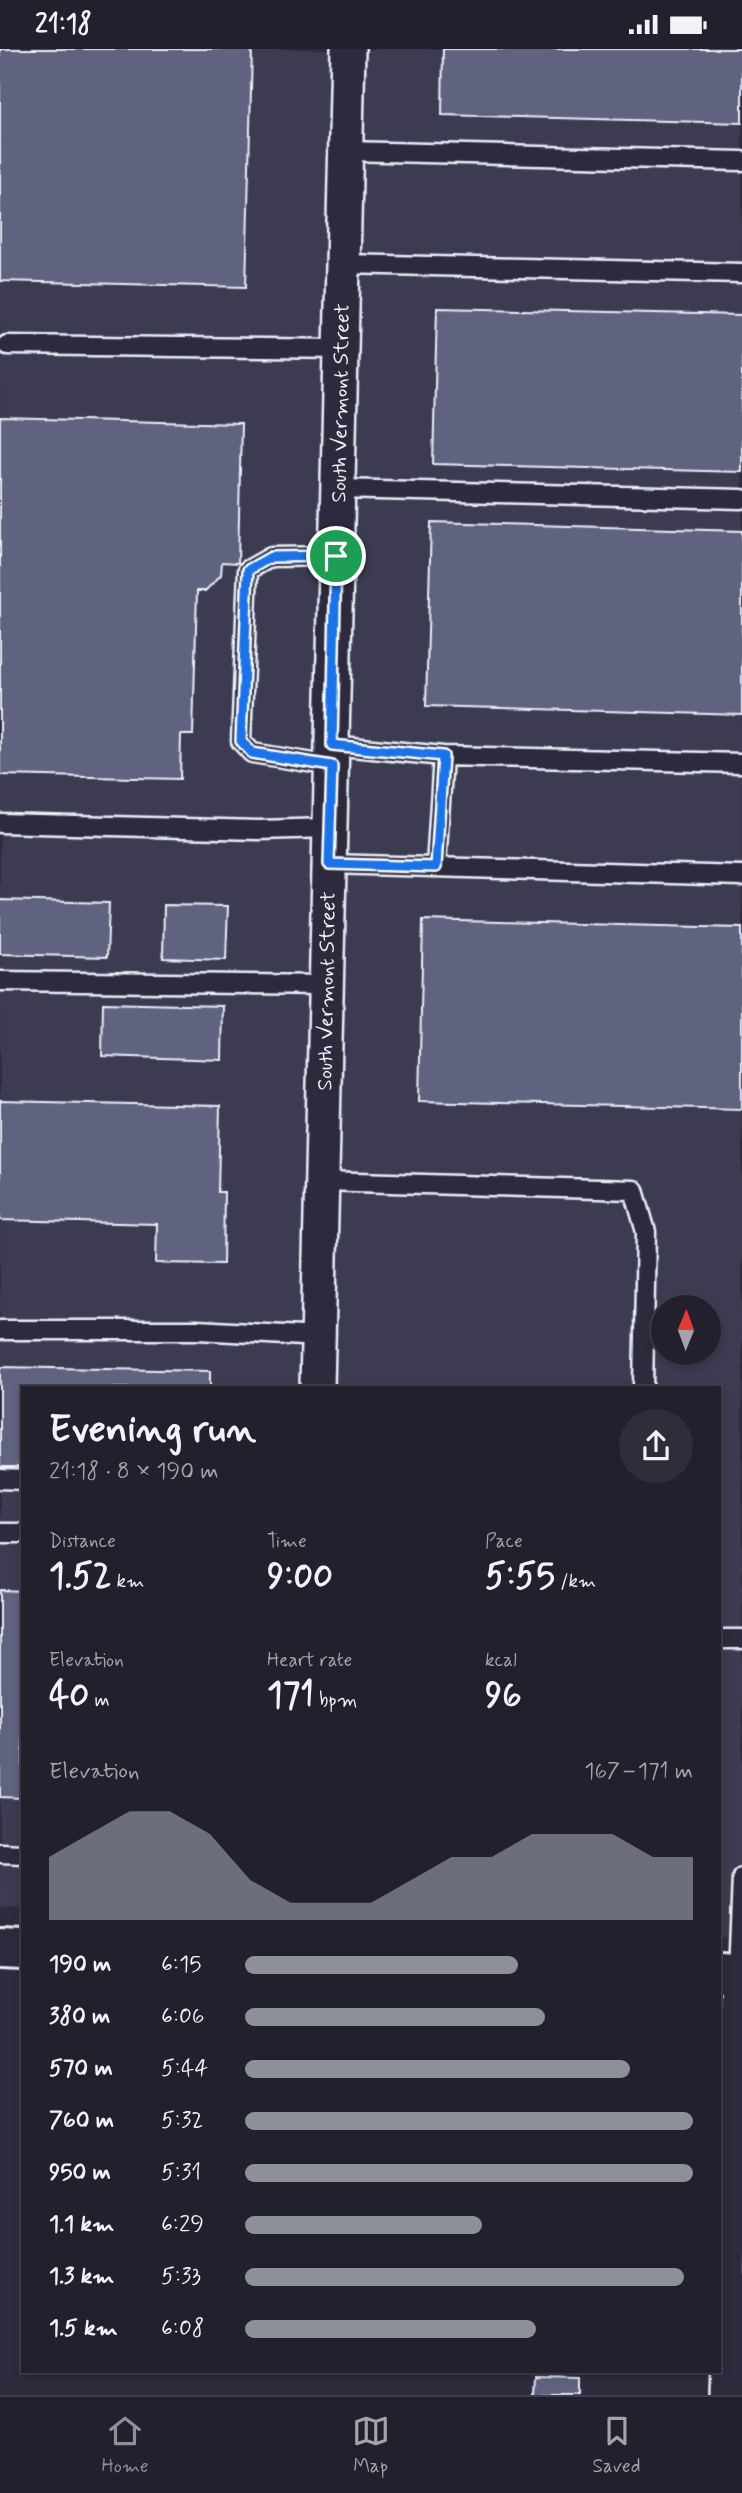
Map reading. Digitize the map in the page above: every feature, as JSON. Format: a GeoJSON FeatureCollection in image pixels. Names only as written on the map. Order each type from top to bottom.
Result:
{"type":"FeatureCollection","features":[{"type":"Feature","properties":{"kind":"main road"},"geometry":{"type":"LineString","coordinates":[[0,1949],[21,1950]]}},
{"type":"Feature","properties":{"kind":"street","name":"South Vermont Street"},"geometry":{"type":"LineString","coordinates":[[317,1386],[348,49]]}},
{"type":"Feature","properties":{"kind":"street"},"geometry":{"type":"LineString","coordinates":[[725,2395],[733,1973]]}},
{"type":"Feature","properties":{"kind":"lane"},"geometry":{"type":"LineString","coordinates":[[345,151],[742,161]]}},
{"type":"Feature","properties":{"kind":"lane"},"geometry":{"type":"LineString","coordinates":[[343,264],[742,273]]}},
{"type":"Feature","properties":{"kind":"lane"},"geometry":{"type":"LineString","coordinates":[[7,345],[341,349]]}},
{"type":"Feature","properties":{"kind":"lane"},"geometry":{"type":"LineString","coordinates":[[338,489],[742,499]]}},
{"type":"Feature","properties":{"kind":"lane"},"geometry":{"type":"LineString","coordinates":[[336,556],[271,557],[248,570],[241,741],[252,753],[742,763]]}},
{"type":"Feature","properties":{"kind":"lane"},"geometry":{"type":"LineString","coordinates":[[436,867],[443,756]]}},
{"type":"Feature","properties":{"kind":"lane"},"geometry":{"type":"LineString","coordinates":[[0,823],[258,830],[330,828]]}},
{"type":"Feature","properties":{"kind":"lane"},"geometry":{"type":"LineString","coordinates":[[329,864],[742,876]]}},
{"type":"Feature","properties":{"kind":"lane"},"geometry":{"type":"LineString","coordinates":[[0,981],[327,985]]}},
{"type":"Feature","properties":{"kind":"lane"},"geometry":{"type":"LineString","coordinates":[[322,1181],[634,1190],[646,1231],[643,1386]]}},
{"type":"Feature","properties":{"kind":"lane"},"geometry":{"type":"LineString","coordinates":[[0,1330],[197,1330],[318,1337]]}},
{"type":"Feature","properties":{"kind":"lane"},"geometry":{"type":"LineString","coordinates":[[0,1479],[21,1480]]}},
{"type":"Feature","properties":{"kind":"lane"},"geometry":{"type":"LineString","coordinates":[[0,1533],[21,1533]]}},
{"type":"Feature","properties":{"kind":"lane"},"geometry":{"type":"LineString","coordinates":[[721,1639],[742,1639]]}},
{"type":"Feature","properties":{"kind":"lane"},"geometry":{"type":"LineString","coordinates":[[0,1853],[21,1854]]}},
{"type":"Feature","properties":{"kind":"lane"},"geometry":{"type":"LineString","coordinates":[[733,1973],[742,1877]]}},
{"type":"Feature","properties":{"kind":"shaded area"},"geometry":{"type":"Polygon","coordinates":[[[0,49],[742,49],[742,1938],[721,1937],[721,1386],[21,1386],[21,1909],[0,1908],[0,49]]]}},
{"type":"Feature","properties":{"kind":"building"},"geometry":{"type":"Polygon","coordinates":[[[0,49],[252,49],[246,287],[0,281],[0,49]]]}},
{"type":"Feature","properties":{"kind":"building"},"geometry":{"type":"Polygon","coordinates":[[[443,49],[742,49],[742,123],[442,115],[443,49]]]}},
{"type":"Feature","properties":{"kind":"building"},"geometry":{"type":"Polygon","coordinates":[[[437,308],[742,315],[742,472],[433,464],[437,308]]]}},
{"type":"Feature","properties":{"kind":"building"},"geometry":{"type":"Polygon","coordinates":[[[0,418],[241,424],[238,563],[222,562],[221,575],[205,591],[197,591],[193,735],[181,735],[180,779],[0,775],[0,418]]]}},
{"type":"Feature","properties":{"kind":"building"},"geometry":{"type":"Polygon","coordinates":[[[431,522],[742,531],[742,715],[426,706],[431,522]]]}},
{"type":"Feature","properties":{"kind":"building"},"geometry":{"type":"Polygon","coordinates":[[[0,900],[109,903],[107,957],[0,954],[0,900]]]}},
{"type":"Feature","properties":{"kind":"building"},"geometry":{"type":"Polygon","coordinates":[[[164,905],[228,906],[226,960],[163,958],[164,905]]]}},
{"type":"Feature","properties":{"kind":"building"},"geometry":{"type":"Polygon","coordinates":[[[423,920],[742,928],[742,1109],[419,1101],[423,920]]]}},
{"type":"Feature","properties":{"kind":"building"},"geometry":{"type":"Polygon","coordinates":[[[103,1003],[223,1006],[222,1060],[102,1056],[103,1003]]]}},
{"type":"Feature","properties":{"kind":"building"},"geometry":{"type":"Polygon","coordinates":[[[0,1101],[220,1106],[218,1192],[224,1192],[223,1264],[156,1263],[157,1224],[0,1220],[0,1101]]]}},
{"type":"Feature","properties":{"kind":"building"},"geometry":{"type":"Polygon","coordinates":[[[0,1367],[210,1371],[210,1386],[21,1386],[21,1467],[0,1467],[0,1367]]]}},
{"type":"Feature","properties":{"kind":"building"},"geometry":{"type":"Polygon","coordinates":[[[0,1590],[21,1591],[21,1798],[0,1797],[0,1590]]]}},
{"type":"Feature","properties":{"kind":"building"},"geometry":{"type":"Polygon","coordinates":[[[536,2377],[580,2378],[580,2395],[535,2395],[536,2377]]]}},
{"type":"Feature","properties":{"kind":"route"},"geometry":{"type":"LineString","coordinates":[[336,556],[332,745],[443,756],[436,867],[329,864],[332,766],[252,753],[241,741],[248,570],[271,557],[336,556]]}}]}
